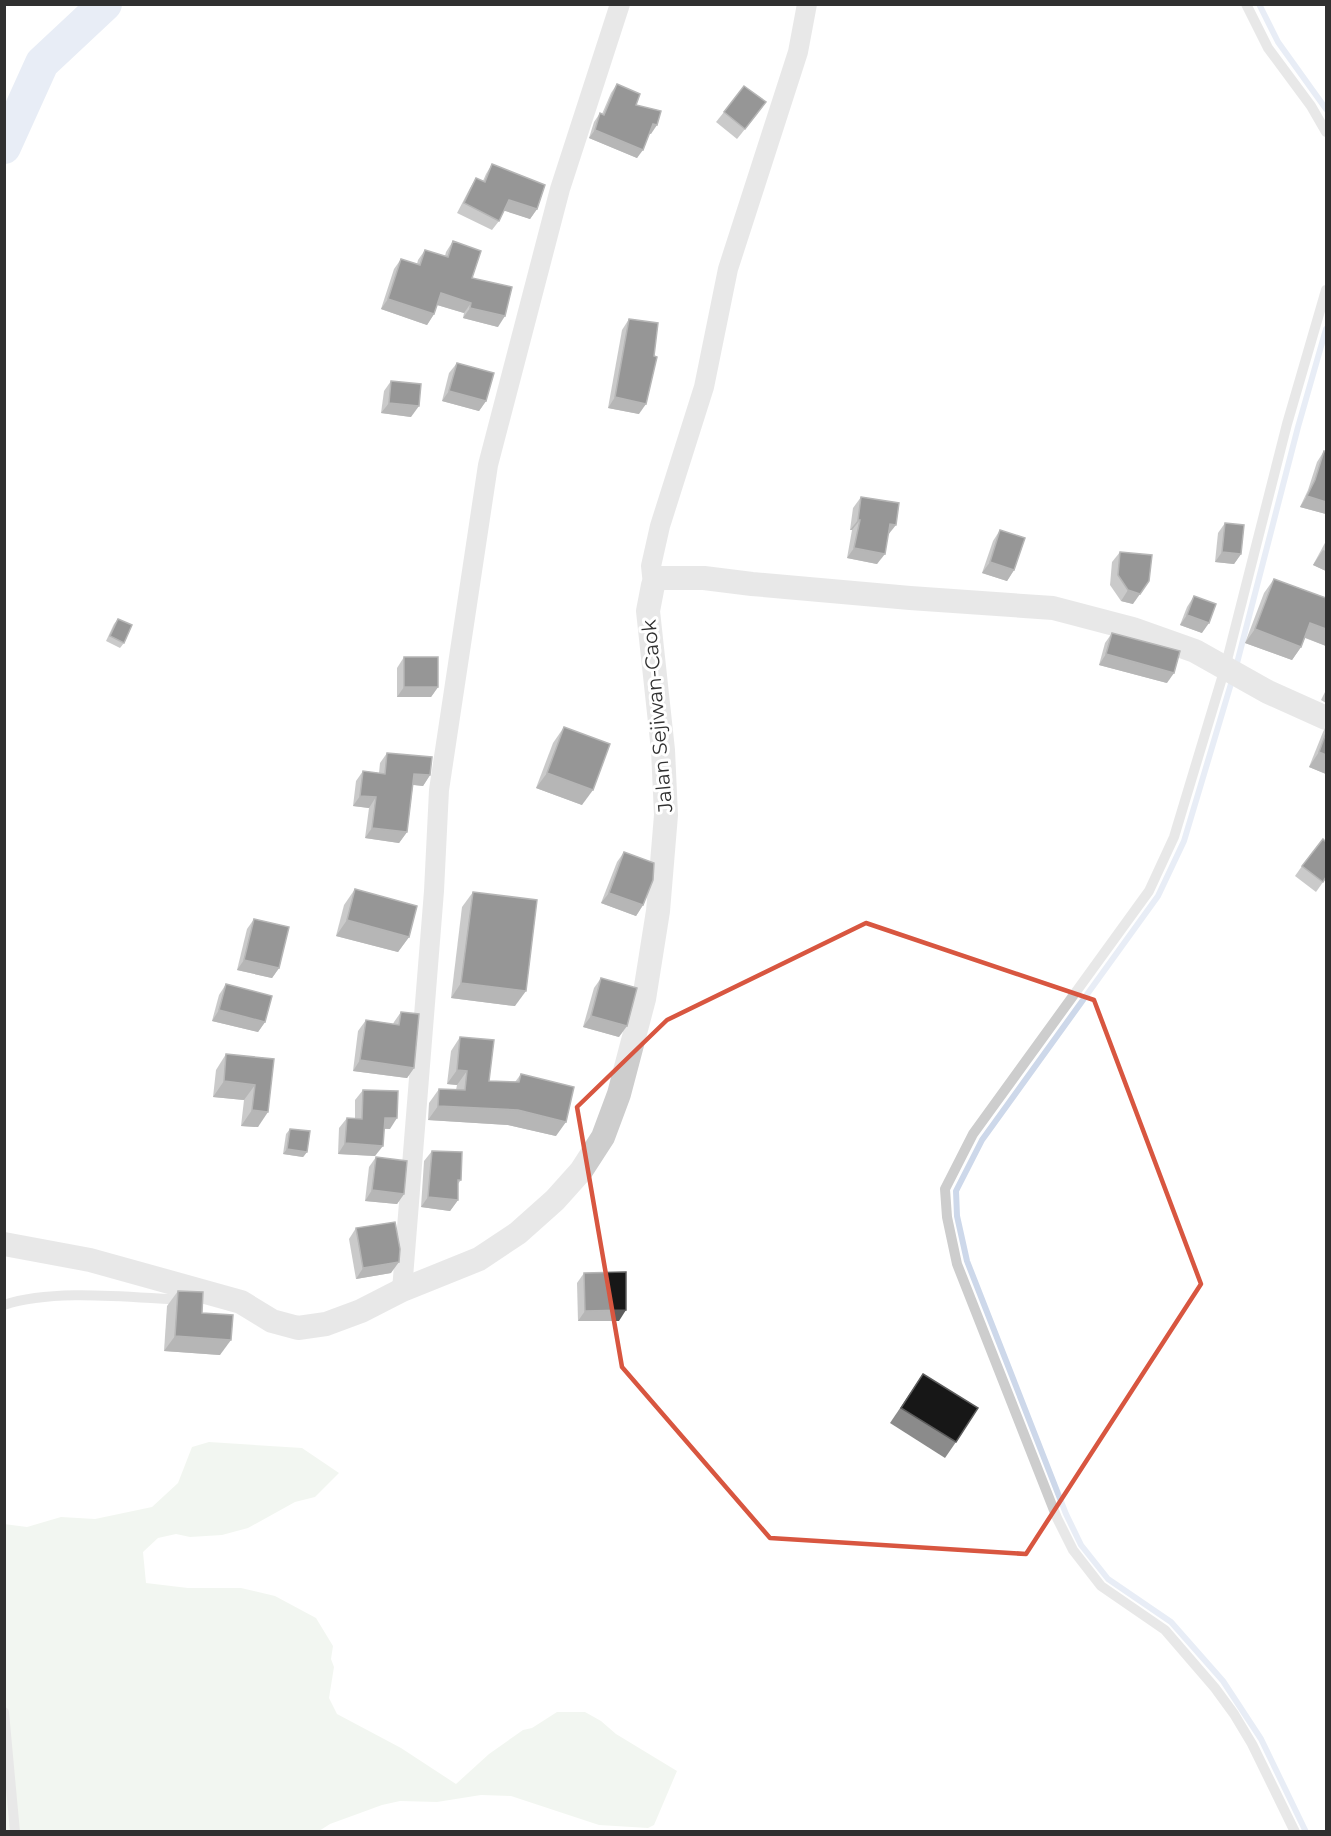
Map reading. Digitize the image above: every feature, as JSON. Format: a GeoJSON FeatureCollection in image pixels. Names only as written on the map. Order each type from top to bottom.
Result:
{"type":"FeatureCollection","features":[{"type":"Feature","properties":{"kind":"street"},"geometry":{"type":"LineString","coordinates":[[402,1290],[434,891],[439,790],[488,465],[560,189],[620,4]]}},
{"type":"Feature","properties":{"kind":"street"},"geometry":{"type":"LineString","coordinates":[[653,585],[651,566],[660,526],[704,387],[728,269],[798,52],[807,4]]}},
{"type":"Feature","properties":{"kind":"street"},"geometry":{"type":"LineString","coordinates":[[653,585],[659,578],[704,578],[910,598],[1053,608],[1133,629],[1195,651],[1268,692],[1326,718]]}},
{"type":"Feature","properties":{"kind":"street","name":"Jalan Sejiwan-Caok"},"geometry":{"type":"LineString","coordinates":[[4,1244],[90,1260],[241,1302],[272,1322],[298,1328],[326,1324],[361,1311],[402,1290],[479,1259],[518,1233],[555,1200],[581,1171],[603,1137],[619,1094],[644,999],[658,911],[664,850],[663,750],[648,611],[653,585]]}},
{"type":"Feature","properties":{"kind":"lane"},"geometry":{"type":"LineString","coordinates":[[1246,4],[1268,48],[1311,106],[1326,132]]}},
{"type":"Feature","properties":{"kind":"lane"},"geometry":{"type":"LineString","coordinates":[[1295,1832],[1252,1743],[1215,1688],[1165,1630],[1101,1586],[1073,1550],[1057,1518],[957,1264],[947,1217],[945,1189],[973,1134],[1149,891],[1174,837],[1234,673],[1287,424],[1326,290]]}},
{"type":"Feature","properties":{"kind":"lane"},"geometry":{"type":"LineString","coordinates":[[4,1305],[63,1296],[241,1302]]}},
{"type":"Feature","properties":{"kind":"lane"},"geometry":{"type":"LineString","coordinates":[[4,1712],[15,1832]]}},
{"type":"Feature","properties":{"kind":"highlighted area"},"geometry":{"type":"Polygon","coordinates":[[[866,923],[1094,1000],[1201,1284],[1026,1554],[770,1538],[622,1367],[577,1107],[667,1020],[866,923]]]}},
{"type":"Feature","properties":{"kind":"shaded area"},"geometry":{"type":"Polygon","coordinates":[[[209,1442],[302,1448],[339,1473],[315,1497],[295,1502],[248,1528],[222,1535],[190,1537],[176,1534],[158,1538],[143,1552],[146,1583],[188,1588],[241,1588],[275,1596],[316,1618],[333,1646],[331,1659],[334,1667],[329,1698],[337,1714],[401,1748],[456,1784],[489,1754],[523,1730],[532,1728],[557,1712],[585,1712],[677,1771],[654,1825],[648,1828],[599,1825],[511,1796],[481,1795],[437,1802],[400,1801],[382,1805],[330,1824],[319,1831],[5,1831],[4,1524],[27,1527],[61,1517],[95,1519],[152,1507],[178,1483],[192,1447],[209,1442]]]}},
{"type":"Feature","properties":{"kind":"building"},"geometry":{"type":"Polygon","coordinates":[[[617,84],[640,94],[636,105],[661,111],[657,125],[653,124],[643,150],[595,130],[600,113],[604,115],[617,84]]]}},
{"type":"Feature","properties":{"kind":"building"},"geometry":{"type":"Polygon","coordinates":[[[744,86],[766,102],[745,129],[724,112],[744,86]]]}},
{"type":"Feature","properties":{"kind":"building"},"geometry":{"type":"Polygon","coordinates":[[[492,164],[545,185],[537,209],[509,200],[499,221],[464,203],[476,178],[485,182],[492,164]]]}},
{"type":"Feature","properties":{"kind":"building"},"geometry":{"type":"Polygon","coordinates":[[[453,241],[481,251],[472,278],[512,287],[505,316],[470,308],[471,303],[441,293],[434,314],[388,299],[401,259],[420,265],[425,250],[448,257],[453,241]]]}},
{"type":"Feature","properties":{"kind":"building"},"geometry":{"type":"Polygon","coordinates":[[[629,319],[658,323],[654,356],[657,357],[646,404],[615,397],[629,319]]]}},
{"type":"Feature","properties":{"kind":"building"},"geometry":{"type":"Polygon","coordinates":[[[457,363],[494,373],[486,401],[449,391],[457,363]]]}},
{"type":"Feature","properties":{"kind":"building"},"geometry":{"type":"Polygon","coordinates":[[[391,381],[421,384],[419,406],[389,403],[391,381]]]}},
{"type":"Feature","properties":{"kind":"building"},"geometry":{"type":"Polygon","coordinates":[[[1324,451],[1326,452],[1326,502],[1307,496],[1315,480],[1324,451]]]}},
{"type":"Feature","properties":{"kind":"building"},"geometry":{"type":"Polygon","coordinates":[[[861,497],[899,503],[896,525],[890,524],[885,554],[854,548],[860,520],[858,520],[861,497]]]}},
{"type":"Feature","properties":{"kind":"building"},"geometry":{"type":"Polygon","coordinates":[[[1225,523],[1244,525],[1241,554],[1222,552],[1225,523]]]}},
{"type":"Feature","properties":{"kind":"building"},"geometry":{"type":"Polygon","coordinates":[[[1000,530],[1025,538],[1014,570],[990,562],[1000,530]]]}},
{"type":"Feature","properties":{"kind":"building"},"geometry":{"type":"Polygon","coordinates":[[[1120,552],[1152,555],[1149,581],[1140,594],[1128,590],[1118,575],[1120,552]]]}},
{"type":"Feature","properties":{"kind":"building"},"geometry":{"type":"Polygon","coordinates":[[[1274,579],[1326,598],[1326,629],[1310,623],[1301,647],[1255,629],[1274,579]]]}},
{"type":"Feature","properties":{"kind":"building"},"geometry":{"type":"Polygon","coordinates":[[[1194,596],[1216,604],[1209,623],[1187,615],[1194,596]]]}},
{"type":"Feature","properties":{"kind":"building"},"geometry":{"type":"Polygon","coordinates":[[[118,619],[132,625],[124,643],[110,636],[118,619]]]}},
{"type":"Feature","properties":{"kind":"building"},"geometry":{"type":"Polygon","coordinates":[[[1112,633],[1180,651],[1174,673],[1106,654],[1112,633]]]}},
{"type":"Feature","properties":{"kind":"building"},"geometry":{"type":"Polygon","coordinates":[[[404,657],[438,657],[438,687],[404,687],[404,657]]]}},
{"type":"Feature","properties":{"kind":"building"},"geometry":{"type":"Polygon","coordinates":[[[564,727],[610,744],[593,790],[547,773],[564,727]]]}},
{"type":"Feature","properties":{"kind":"building"},"geometry":{"type":"Polygon","coordinates":[[[1326,733],[1326,755],[1319,752],[1326,733]]]}},
{"type":"Feature","properties":{"kind":"building"},"geometry":{"type":"Polygon","coordinates":[[[387,753],[432,757],[430,775],[414,774],[407,832],[372,828],[376,797],[360,796],[363,771],[385,774],[387,753]]]}},
{"type":"Feature","properties":{"kind":"building"},"geometry":{"type":"Polygon","coordinates":[[[1323,839],[1326,842],[1326,877],[1323,882],[1302,866],[1323,839]]]}},
{"type":"Feature","properties":{"kind":"building"},"geometry":{"type":"Polygon","coordinates":[[[624,852],[654,863],[653,880],[643,905],[609,893],[624,852]]]}},
{"type":"Feature","properties":{"kind":"building"},"geometry":{"type":"Polygon","coordinates":[[[355,889],[417,906],[409,937],[347,920],[355,889]]]}},
{"type":"Feature","properties":{"kind":"building"},"geometry":{"type":"Polygon","coordinates":[[[473,892],[537,900],[526,991],[461,983],[473,892]]]}},
{"type":"Feature","properties":{"kind":"building"},"geometry":{"type":"Polygon","coordinates":[[[254,919],[289,927],[279,968],[244,960],[254,919]]]}},
{"type":"Feature","properties":{"kind":"building"},"geometry":{"type":"Polygon","coordinates":[[[601,978],[637,988],[627,1026],[591,1016],[601,978]]]}},
{"type":"Feature","properties":{"kind":"building"},"geometry":{"type":"Polygon","coordinates":[[[226,984],[272,996],[265,1022],[219,1010],[226,984]]]}},
{"type":"Feature","properties":{"kind":"building"},"geometry":{"type":"Polygon","coordinates":[[[401,1012],[419,1014],[414,1068],[360,1060],[366,1020],[399,1025],[401,1012]]]}},
{"type":"Feature","properties":{"kind":"building"},"geometry":{"type":"Polygon","coordinates":[[[460,1037],[494,1040],[489,1081],[519,1082],[521,1074],[574,1087],[566,1122],[518,1110],[438,1106],[439,1089],[465,1090],[467,1071],[457,1070],[460,1037]]]}},
{"type":"Feature","properties":{"kind":"building"},"geometry":{"type":"Polygon","coordinates":[[[226,1054],[274,1059],[268,1112],[252,1110],[255,1085],[224,1081],[226,1054]]]}},
{"type":"Feature","properties":{"kind":"building"},"geometry":{"type":"Polygon","coordinates":[[[363,1090],[398,1091],[397,1118],[385,1118],[383,1146],[345,1143],[347,1118],[362,1119],[363,1090]]]}},
{"type":"Feature","properties":{"kind":"building"},"geometry":{"type":"Polygon","coordinates":[[[290,1129],[310,1131],[307,1152],[287,1149],[290,1129]]]}},
{"type":"Feature","properties":{"kind":"building"},"geometry":{"type":"Polygon","coordinates":[[[432,1151],[462,1152],[458,1200],[428,1197],[432,1151]]]}},
{"type":"Feature","properties":{"kind":"building"},"geometry":{"type":"Polygon","coordinates":[[[376,1157],[407,1161],[404,1194],[372,1190],[376,1157]]]}},
{"type":"Feature","properties":{"kind":"building"},"geometry":{"type":"Polygon","coordinates":[[[395,1222],[400,1249],[399,1262],[363,1268],[356,1228],[395,1222]]]}},
{"type":"Feature","properties":{"kind":"building"},"geometry":{"type":"Polygon","coordinates":[[[626,1272],[626,1310],[585,1311],[584,1273],[626,1272]]]}},
{"type":"Feature","properties":{"kind":"building"},"geometry":{"type":"Polygon","coordinates":[[[178,1291],[203,1292],[202,1313],[233,1315],[231,1340],[175,1336],[178,1291]]]}},
{"type":"Feature","properties":{"kind":"building"},"geometry":{"type":"Polygon","coordinates":[[[923,1374],[978,1408],[956,1442],[901,1408],[923,1374]]]}},
{"type":"Feature","properties":{"kind":"waterway"},"geometry":{"type":"LineString","coordinates":[[4,147],[42,63],[105,4]]}},
{"type":"Feature","properties":{"kind":"waterway"},"geometry":{"type":"LineString","coordinates":[[1259,4],[1278,42],[1326,109]]}},
{"type":"Feature","properties":{"kind":"waterway"},"geometry":{"type":"LineString","coordinates":[[1236,667],[1298,427],[1326,329]]}},
{"type":"Feature","properties":{"kind":"waterway"},"geometry":{"type":"LineString","coordinates":[[1233,677],[1184,841],[1158,896],[982,1140],[956,1191],[957,1216],[967,1261],[1066,1514],[1081,1545],[1108,1579],[1171,1622],[1223,1681],[1261,1739],[1306,1832]]}}]}
